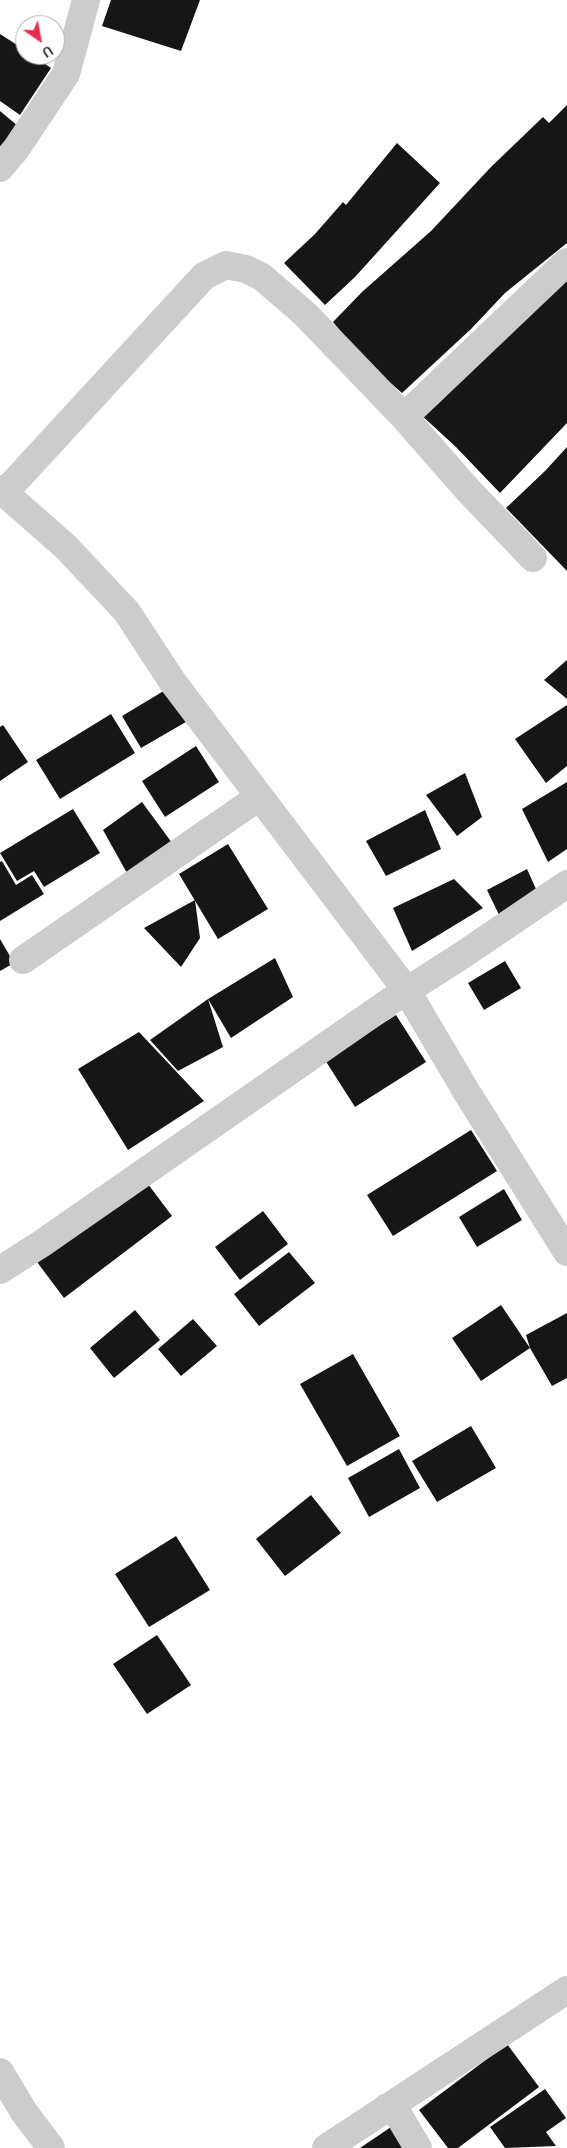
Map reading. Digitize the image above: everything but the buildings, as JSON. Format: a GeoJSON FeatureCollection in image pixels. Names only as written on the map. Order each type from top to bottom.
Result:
{"type":"FeatureCollection","features":[{"type":"Feature","properties":{"kind":"street"},"geometry":{"type":"LineString","coordinates":[[0,168],[16,149],[66,74],[86,0]]}},
{"type":"Feature","properties":{"kind":"street"},"geometry":{"type":"LineString","coordinates":[[404,417],[567,262]]}},
{"type":"Feature","properties":{"kind":"street"},"geometry":{"type":"LineString","coordinates":[[533,558],[467,489],[404,417],[285,297],[262,277],[246,269],[226,265],[204,276],[2,490],[66,547],[127,612],[172,681],[407,991],[466,1091],[567,1252]]}},
{"type":"Feature","properties":{"kind":"street"},"geometry":{"type":"LineString","coordinates":[[23,960],[259,797]]}},
{"type":"Feature","properties":{"kind":"street"},"geometry":{"type":"LineString","coordinates":[[0,1270],[57,1234],[365,1018],[567,884]]}},
{"type":"Feature","properties":{"kind":"street"},"geometry":{"type":"LineString","coordinates":[[326,2148],[567,1990]]}},
{"type":"Feature","properties":{"kind":"street"},"geometry":{"type":"LineString","coordinates":[[0,2072],[24,2112],[51,2148]]}},
{"type":"Feature","properties":{"kind":"street"},"geometry":{"type":"LineString","coordinates":[[387,2107],[399,2116],[418,2148]]}}]}
